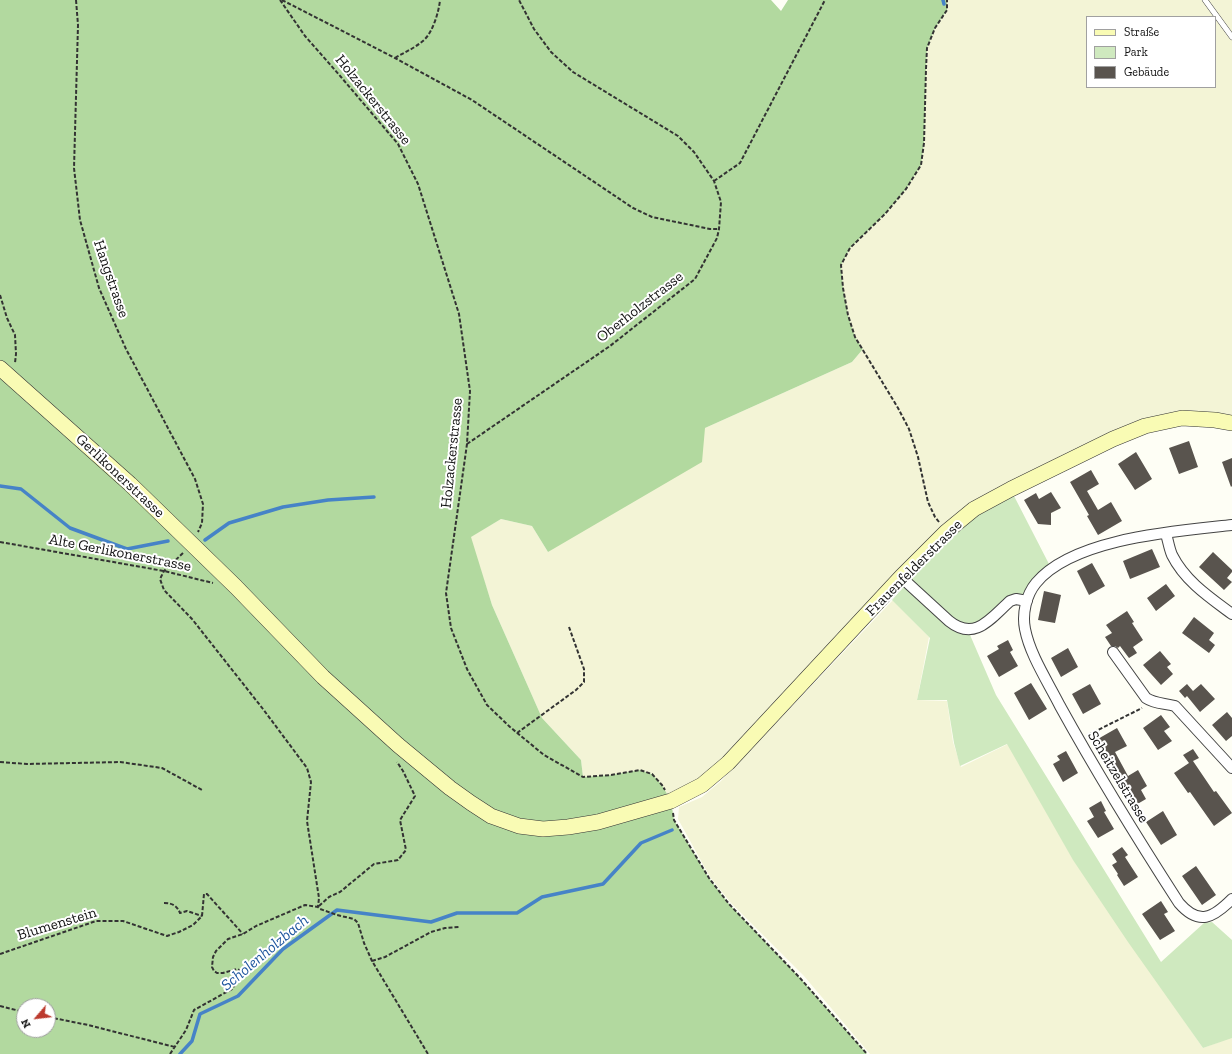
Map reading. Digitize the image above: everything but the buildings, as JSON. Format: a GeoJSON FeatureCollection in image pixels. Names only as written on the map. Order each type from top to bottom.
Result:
{"type":"FeatureCollection","features":[{"type":"Feature","properties":{"kind":"street","name":"Gerlikonerstrasse"},"geometry":{"type":"LineString","coordinates":[[0,368],[130,484],[236,587]]}},
{"type":"Feature","properties":{"kind":"street","name":"Frauenfelderstrasse"},"geometry":{"type":"LineString","coordinates":[[236,587],[323,677],[450,788],[491,816],[519,826],[543,829],[568,827],[598,822],[671,801],[702,786],[728,763],[901,577],[946,532],[974,509],[1011,488],[1113,439],[1145,426],[1182,418],[1215,420],[1232,423]]}},
{"type":"Feature","properties":{"kind":"street","name":"Scheitzelstrasse"},"geometry":{"type":"LineString","coordinates":[[1232,525],[1186,530],[1129,539],[1090,549],[1052,568],[1036,583],[1030,592],[1027,601],[1024,628],[1029,644],[1043,673],[1079,740],[1125,820],[1179,903],[1185,910],[1196,917],[1207,917],[1220,911],[1232,899]]}},
{"type":"Feature","properties":{"kind":"street"},"geometry":{"type":"LineString","coordinates":[[1166,534],[1172,554],[1191,581],[1202,592],[1232,614]]}},
{"type":"Feature","properties":{"kind":"street"},"geometry":{"type":"LineString","coordinates":[[901,577],[949,621],[955,626],[961,628],[967,629],[980,627],[1010,601],[1016,599],[1027,601]]}},
{"type":"Feature","properties":{"kind":"street"},"geometry":{"type":"LineString","coordinates":[[1113,652],[1146,698],[1153,703],[1163,703],[1175,706],[1232,768]]}},
{"type":"Feature","properties":{"kind":"lane"},"geometry":{"type":"LineString","coordinates":[[1204,0],[1232,37]]}},
{"type":"Feature","properties":{"kind":"path","name":"Hangstrasse"},"geometry":{"type":"LineString","coordinates":[[76,0],[78,25],[74,168],[80,220],[99,288],[126,349],[195,479],[203,504],[202,523],[192,544]]}},
{"type":"Feature","properties":{"kind":"path"},"geometry":{"type":"LineString","coordinates":[[281,0],[395,58],[472,100],[633,208],[652,217],[710,229],[719,229]]}},
{"type":"Feature","properties":{"kind":"path","name":"Holzackerstrasse"},"geometry":{"type":"LineString","coordinates":[[281,0],[305,36],[398,144],[418,184],[459,314],[470,391],[467,444],[446,593],[451,628],[467,669],[487,705],[517,733],[544,755],[583,777],[611,775],[640,770],[652,774],[662,785],[671,801]]}},
{"type":"Feature","properties":{"kind":"path"},"geometry":{"type":"LineString","coordinates":[[395,58],[426,39],[434,24],[440,7],[440,0]]}},
{"type":"Feature","properties":{"kind":"path","name":"Oberholzstrasse"},"geometry":{"type":"LineString","coordinates":[[467,444],[610,346],[695,279],[717,238],[719,229],[721,202],[714,181],[694,152],[678,136],[572,72],[551,52],[534,29],[519,0]]}},
{"type":"Feature","properties":{"kind":"path"},"geometry":{"type":"LineString","coordinates":[[714,181],[740,163],[825,0]]}},
{"type":"Feature","properties":{"kind":"path"},"geometry":{"type":"LineString","coordinates":[[946,532],[935,518],[928,502],[918,457],[909,430],[898,408],[855,337],[842,288],[842,265],[850,248],[885,214],[906,189],[921,166],[924,143],[927,48],[935,28],[947,10],[948,0]]}},
{"type":"Feature","properties":{"kind":"path"},"geometry":{"type":"LineString","coordinates":[[0,295],[14,335],[16,354],[12,378]]}},
{"type":"Feature","properties":{"kind":"path","name":"Alte Gerlikonerstrasse"},"geometry":{"type":"LineString","coordinates":[[0,542],[164,571],[216,584]]}},
{"type":"Feature","properties":{"kind":"path"},"geometry":{"type":"LineString","coordinates":[[192,544],[164,571],[160,579],[164,590],[192,619],[263,709],[307,768],[311,782],[307,821],[319,898],[319,908]]}},
{"type":"Feature","properties":{"kind":"path"},"geometry":{"type":"LineString","coordinates":[[517,733],[576,690],[584,682],[584,669],[569,627]]}},
{"type":"Feature","properties":{"kind":"path"},"geometry":{"type":"LineString","coordinates":[[1079,740],[1153,703]]}},
{"type":"Feature","properties":{"kind":"path"},"geometry":{"type":"LineString","coordinates":[[0,762],[27,764],[120,762],[162,768],[202,790]]}},
{"type":"Feature","properties":{"kind":"path"},"geometry":{"type":"LineString","coordinates":[[319,908],[329,897],[340,892],[374,864],[398,860],[406,850],[400,820],[415,796],[403,771]]}},
{"type":"Feature","properties":{"kind":"path"},"geometry":{"type":"LineString","coordinates":[[671,801],[674,820],[709,878],[729,904],[800,978],[867,1054]]}},
{"type":"Feature","properties":{"kind":"path"},"geometry":{"type":"LineString","coordinates":[[164,903],[170,903],[177,907],[180,914],[187,911],[202,916],[204,894],[207,894],[243,934]]}},
{"type":"Feature","properties":{"kind":"path"},"geometry":{"type":"LineString","coordinates":[[170,1054],[186,1030],[194,1010],[232,989],[241,976],[240,971],[237,968],[223,973],[218,973],[214,970],[212,963],[216,951],[228,939],[243,934],[256,926],[305,905],[354,919],[358,923],[364,943],[372,961],[428,1054]]}},
{"type":"Feature","properties":{"kind":"path","name":"Blumenstein"},"geometry":{"type":"LineString","coordinates":[[1,954],[96,921],[124,921],[167,936],[192,925],[202,916]]}},
{"type":"Feature","properties":{"kind":"path"},"geometry":{"type":"LineString","coordinates":[[372,961],[385,957],[431,932],[446,928],[460,927]]}},
{"type":"Feature","properties":{"kind":"path"},"geometry":{"type":"LineString","coordinates":[[0,1006],[16,1010]]}},
{"type":"Feature","properties":{"kind":"path"},"geometry":{"type":"LineString","coordinates":[[56,1019],[175,1046]]}},
{"type":"Feature","properties":{"kind":"green space"},"geometry":{"type":"Polygon","coordinates":[[[0,0],[771,0],[781,11],[788,0],[947,0],[947,10],[935,28],[927,48],[924,143],[921,165],[906,189],[885,214],[850,248],[841,265],[843,288],[848,315],[855,337],[863,349],[852,362],[705,428],[702,462],[548,552],[532,526],[501,519],[471,537],[492,605],[542,718],[581,760],[583,777],[611,775],[640,770],[652,774],[662,785],[671,801],[674,820],[709,878],[729,904],[800,978],[867,1054],[0,1054],[0,0]]]}},
{"type":"Feature","properties":{"kind":"green space"},"geometry":{"type":"Polygon","coordinates":[[[947,0],[1232,0],[1232,423],[1145,426],[974,509],[728,763],[671,801],[662,785],[652,774],[640,770],[611,775],[583,777],[581,760],[542,718],[492,605],[470,537],[501,519],[532,526],[548,552],[705,428],[852,362],[863,349],[855,337],[848,315],[843,288],[841,265],[850,248],[885,214],[906,189],[921,165],[924,143],[927,48],[935,28],[947,11],[947,0]]]}},
{"type":"Feature","properties":{"kind":"green space"},"geometry":{"type":"Polygon","coordinates":[[[1014,496],[1049,564],[1033,578],[1023,595],[1009,595],[981,624],[967,628],[996,695],[1161,962],[1204,923],[1212,922],[1232,940],[1232,1038],[1203,1048],[1128,942],[1073,860],[1007,744],[960,766],[954,743],[947,700],[917,700],[930,638],[892,600],[931,556],[977,515],[1014,496]]]}},
{"type":"Feature","properties":{"kind":"green space"},"geometry":{"type":"Polygon","coordinates":[[[893,600],[929,637],[917,700],[947,701],[953,742],[961,767],[1008,744],[1073,859],[1203,1048],[1232,1037],[1232,1054],[870,1054],[804,976],[731,903],[710,877],[678,819],[679,807],[702,797],[721,781],[893,600]]]}},
{"type":"Feature","properties":{"kind":"waterway"},"geometry":{"type":"LineString","coordinates":[[943,0],[944,4]]}},
{"type":"Feature","properties":{"kind":"waterway"},"geometry":{"type":"LineString","coordinates":[[0,486],[21,489],[70,528],[127,549],[168,541]]}},
{"type":"Feature","properties":{"kind":"waterway"},"geometry":{"type":"LineString","coordinates":[[205,540],[229,523],[283,507],[328,500],[374,497]]}},
{"type":"Feature","properties":{"kind":"waterway","name":"Scholenholzbach"},"geometry":{"type":"LineString","coordinates":[[180,1054],[192,1041],[200,1014],[238,996],[283,949],[337,910],[431,922],[457,913],[517,913],[542,897],[603,884],[641,843],[672,830]]}}]}
